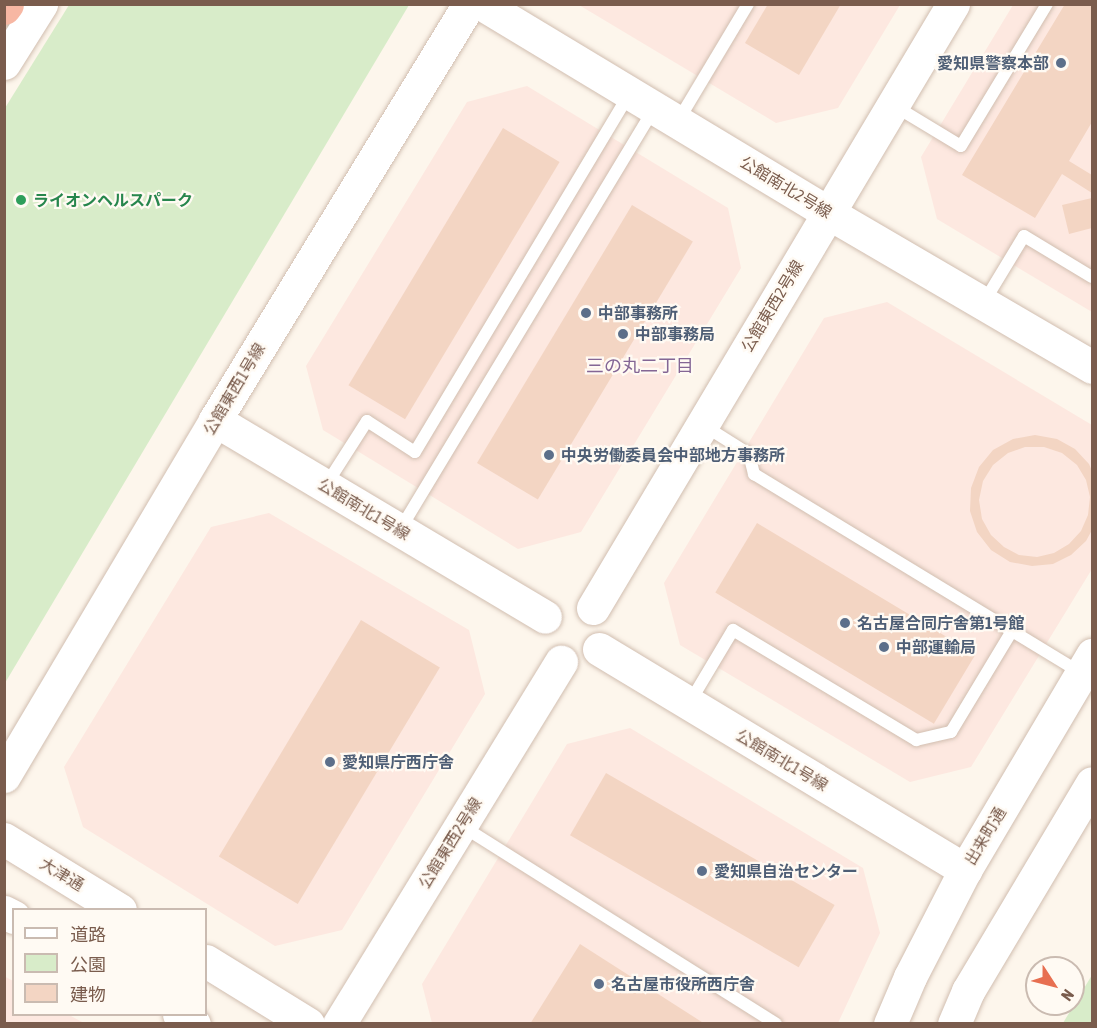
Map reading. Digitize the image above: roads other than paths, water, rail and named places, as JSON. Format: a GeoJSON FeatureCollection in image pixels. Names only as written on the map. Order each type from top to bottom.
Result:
{"type":"FeatureCollection","features":[{"type":"Feature","properties":{"kind":"highway"},"geometry":{"type":"LineString","coordinates":[[4,8],[7,4]]}},
{"type":"Feature","properties":{"kind":"street"},"geometry":{"type":"LineString","coordinates":[[4,63],[41,4]]}},
{"type":"Feature","properties":{"kind":"street","name":"公館東西1号線"},"geometry":{"type":"LineString","coordinates":[[4,776],[215,420],[469,4]]}},
{"type":"Feature","properties":{"kind":"street","name":"公館南北2号線"},"geometry":{"type":"LineString","coordinates":[[482,4],[827,212],[1092,367]]}},
{"type":"Feature","properties":{"kind":"street","name":"公館東西2号線"},"geometry":{"type":"LineString","coordinates":[[593,608],[953,4]]}},
{"type":"Feature","properties":{"kind":"street","name":"公館南北1号線"},"geometry":{"type":"LineString","coordinates":[[215,420],[544,617]]}},
{"type":"Feature","properties":{"kind":"street"},"geometry":{"type":"LineString","coordinates":[[567,601],[576,601],[593,608],[599,615],[604,632],[599,649],[582,663],[561,662],[544,648],[541,638],[544,617],[550,609],[567,601]]}},
{"type":"Feature","properties":{"kind":"street","name":"公館南北1号線"},"geometry":{"type":"LineString","coordinates":[[599,649],[965,870]]}},
{"type":"Feature","properties":{"kind":"street","name":"公館東西2号線"},"geometry":{"type":"LineString","coordinates":[[339,1023],[561,662]]}},
{"type":"Feature","properties":{"kind":"street","name":"出来町通"},"geometry":{"type":"LineString","coordinates":[[891,1023],[910,977],[965,870],[1087,664]]}},
{"type":"Feature","properties":{"kind":"street"},"geometry":{"type":"LineString","coordinates":[[954,1023],[968,991],[1092,783]]}},
{"type":"Feature","properties":{"kind":"street","name":"大津通"},"geometry":{"type":"LineString","coordinates":[[4,839],[118,908]]}},
{"type":"Feature","properties":{"kind":"street"},"geometry":{"type":"LineString","coordinates":[[207,962],[308,1023]]}},
{"type":"Feature","properties":{"kind":"lane"},"geometry":{"type":"LineString","coordinates":[[326,486],[367,422],[415,452],[654,108],[748,4]]}},
{"type":"Feature","properties":{"kind":"lane"},"geometry":{"type":"LineString","coordinates":[[892,104],[961,146],[1047,4]]}},
{"type":"Feature","properties":{"kind":"lane"},"geometry":{"type":"LineString","coordinates":[[399,530],[654,108]]}},
{"type":"Feature","properties":{"kind":"lane"},"geometry":{"type":"LineString","coordinates":[[983,303],[1024,236],[1092,277]]}},
{"type":"Feature","properties":{"kind":"lane"},"geometry":{"type":"LineString","coordinates":[[702,425],[749,454],[754,474],[1012,631],[1087,664]]}},
{"type":"Feature","properties":{"kind":"lane"},"geometry":{"type":"LineString","coordinates":[[689,704],[734,630],[916,740],[951,732],[1012,631]]}},
{"type":"Feature","properties":{"kind":"lane"},"geometry":{"type":"LineString","coordinates":[[461,825],[776,1023]]}},
{"type":"Feature","properties":{"kind":"place","name":"愛知県警察本部"},"geometry":{"type":"Point","coordinates":[1061,63]}},
{"type":"Feature","properties":{"kind":"place","name":"ライオンヘルスパーク"},"geometry":{"type":"Point","coordinates":[21,200]}},
{"type":"Feature","properties":{"kind":"place","name":"中部事務所"},"geometry":{"type":"Point","coordinates":[586,313]}},
{"type":"Feature","properties":{"kind":"place","name":"中部事務局"},"geometry":{"type":"Point","coordinates":[623,334]}},
{"type":"Feature","properties":{"kind":"place","name":"中央労働委員会中部地方事務所"},"geometry":{"type":"Point","coordinates":[549,455]}},
{"type":"Feature","properties":{"kind":"place","name":"名古屋合同庁舎第1号館"},"geometry":{"type":"Point","coordinates":[845,623]}},
{"type":"Feature","properties":{"kind":"place","name":"中部運輸局"},"geometry":{"type":"Point","coordinates":[884,647]}},
{"type":"Feature","properties":{"kind":"place","name":"愛知県庁西庁舎"},"geometry":{"type":"Point","coordinates":[330,762]}},
{"type":"Feature","properties":{"kind":"place","name":"愛知県自治センター"},"geometry":{"type":"Point","coordinates":[702,871]}},
{"type":"Feature","properties":{"kind":"place","name":"名古屋市役所西庁舎"},"geometry":{"type":"Point","coordinates":[599,984]}},
{"type":"Feature","properties":{"kind":"district","name":"三の丸二丁目"},"geometry":{"type":"Point","coordinates":[640,366]}}]}
